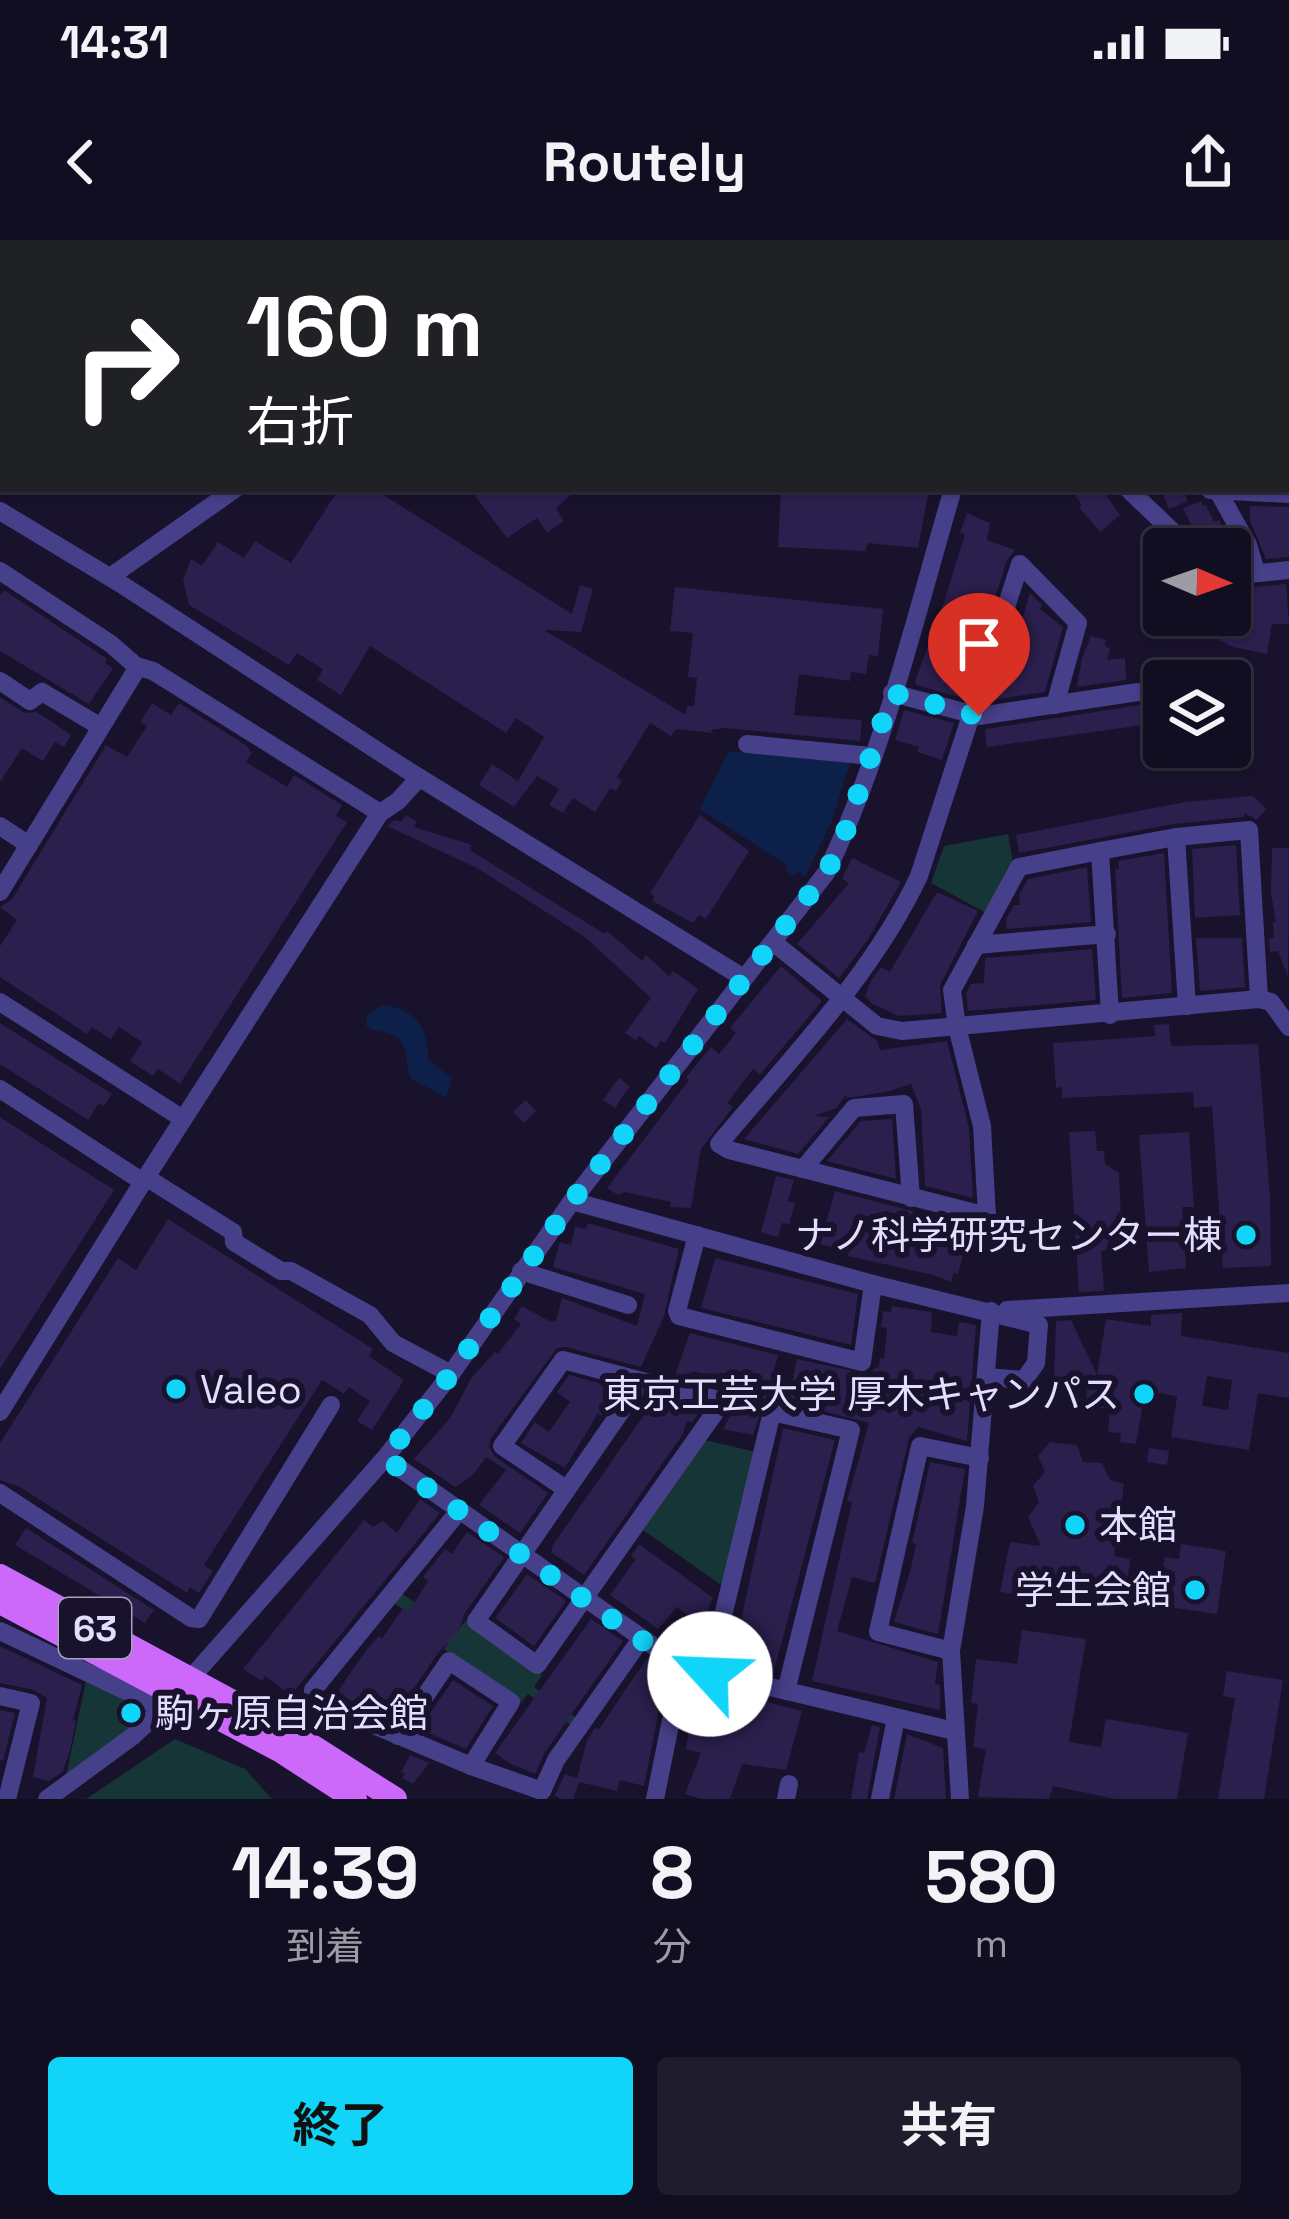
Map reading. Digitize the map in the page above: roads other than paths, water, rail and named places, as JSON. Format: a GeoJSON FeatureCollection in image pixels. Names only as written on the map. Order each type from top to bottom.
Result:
{"type":"FeatureCollection","features":[{"type":"Feature","properties":{"kind":"main road","name":"63"},"geometry":{"type":"LineString","coordinates":[[0,1576],[176,1694],[299,1738],[395,1799]]}},
{"type":"Feature","properties":{"kind":"main road","name":"63"},"geometry":{"type":"LineString","coordinates":[[0,1603],[280,1751],[356,1799]]}},
{"type":"Feature","properties":{"kind":"street"},"geometry":{"type":"LineString","coordinates":[[110,577],[231,492]]}},
{"type":"Feature","properties":{"kind":"street"},"geometry":{"type":"LineString","coordinates":[[47,1799],[133,1736],[176,1694],[385,1458],[451,1374],[572,1201],[826,873],[843,839],[892,693],[952,492]]}},
{"type":"Feature","properties":{"kind":"street"},"geometry":{"type":"LineString","coordinates":[[1131,492],[1169,528]]}},
{"type":"Feature","properties":{"kind":"street"},"geometry":{"type":"LineString","coordinates":[[1214,492],[1248,545],[1256,572]]}},
{"type":"Feature","properties":{"kind":"street"},"geometry":{"type":"LineString","coordinates":[[1238,492],[1289,494]]}},
{"type":"Feature","properties":{"kind":"street"},"geometry":{"type":"LineString","coordinates":[[0,512],[742,977]]}},
{"type":"Feature","properties":{"kind":"street"},"geometry":{"type":"LineString","coordinates":[[1055,705],[1078,623],[1020,565],[919,876],[904,909],[840,998],[719,1144],[987,1216],[982,1126],[952,990],[1019,867],[1176,837],[1249,830],[1259,999]]}},
{"type":"Feature","properties":{"kind":"street"},"geometry":{"type":"LineString","coordinates":[[1251,573],[1289,570]]}},
{"type":"Feature","properties":{"kind":"street"},"geometry":{"type":"LineString","coordinates":[[0,571],[138,667],[153,671],[380,813]]}},
{"type":"Feature","properties":{"kind":"street"},"geometry":{"type":"LineString","coordinates":[[0,892],[138,667]]}},
{"type":"Feature","properties":{"kind":"street"},"geometry":{"type":"LineString","coordinates":[[0,682],[30,701],[42,692],[101,727]]}},
{"type":"Feature","properties":{"kind":"street"},"geometry":{"type":"LineString","coordinates":[[892,693],[970,715],[1138,692]]}},
{"type":"Feature","properties":{"kind":"street"},"geometry":{"type":"LineString","coordinates":[[754,740],[871,756]]}},
{"type":"Feature","properties":{"kind":"street"},"geometry":{"type":"LineString","coordinates":[[0,1412],[380,813],[419,778]]}},
{"type":"Feature","properties":{"kind":"street"},"geometry":{"type":"LineString","coordinates":[[0,826],[29,845]]}},
{"type":"Feature","properties":{"kind":"street"},"geometry":{"type":"LineString","coordinates":[[1176,837],[1186,1006]]}},
{"type":"Feature","properties":{"kind":"street"},"geometry":{"type":"LineString","coordinates":[[1100,851],[1110,1015]]}},
{"type":"Feature","properties":{"kind":"street"},"geometry":{"type":"LineString","coordinates":[[976,945],[1107,934]]}},
{"type":"Feature","properties":{"kind":"street"},"geometry":{"type":"LineString","coordinates":[[773,942],[877,1026],[902,1031],[1259,999],[1271,1002],[1288,1023]]}},
{"type":"Feature","properties":{"kind":"street"},"geometry":{"type":"LineString","coordinates":[[0,1002],[183,1119]]}},
{"type":"Feature","properties":{"kind":"street"},"geometry":{"type":"LineString","coordinates":[[0,1090],[233,1232],[234,1242],[281,1271],[291,1271],[370,1315],[393,1343],[451,1374]]}},
{"type":"Feature","properties":{"kind":"street"},"geometry":{"type":"LineString","coordinates":[[803,1169],[854,1108],[904,1104],[911,1198]]}},
{"type":"Feature","properties":{"kind":"street"},"geometry":{"type":"LineString","coordinates":[[572,1201],[1039,1325],[1036,1363],[1024,1380],[986,1377]]}},
{"type":"Feature","properties":{"kind":"street"},"geometry":{"type":"LineString","coordinates":[[697,1234],[676,1311],[679,1316],[862,1362],[873,1284]]}},
{"type":"Feature","properties":{"kind":"street"},"geometry":{"type":"LineString","coordinates":[[521,1271],[628,1305]]}},
{"type":"Feature","properties":{"kind":"street"},"geometry":{"type":"LineString","coordinates":[[991,1310],[1289,1293]]}},
{"type":"Feature","properties":{"kind":"street"},"geometry":{"type":"LineString","coordinates":[[960,1799],[951,1651],[980,1458],[991,1310]]}},
{"type":"Feature","properties":{"kind":"street"},"geometry":{"type":"LineString","coordinates":[[566,1489],[502,1446],[563,1360],[722,1401],[537,1665],[476,1622],[642,1381]]}},
{"type":"Feature","properties":{"kind":"street"},"geometry":{"type":"LineString","coordinates":[[0,1493],[199,1619],[331,1405]]}},
{"type":"Feature","properties":{"kind":"street"},"geometry":{"type":"LineString","coordinates":[[710,1674],[772,1412],[851,1430],[786,1691]]}},
{"type":"Feature","properties":{"kind":"street"},"geometry":{"type":"LineString","coordinates":[[951,1651],[878,1631],[920,1446],[980,1458]]}},
{"type":"Feature","properties":{"kind":"street"},"geometry":{"type":"LineString","coordinates":[[385,1458],[682,1666],[954,1731]]}},
{"type":"Feature","properties":{"kind":"street"},"geometry":{"type":"LineString","coordinates":[[460,1511],[313,1690],[314,1700],[542,1791],[568,1743],[640,1639]]}},
{"type":"Feature","properties":{"kind":"street"},"geometry":{"type":"LineString","coordinates":[[0,1631],[176,1694]]}},
{"type":"Feature","properties":{"kind":"street"},"geometry":{"type":"LineString","coordinates":[[398,1736],[448,1661],[511,1702],[470,1766]]}},
{"type":"Feature","properties":{"kind":"street"},"geometry":{"type":"LineString","coordinates":[[655,1799],[682,1666]]}},
{"type":"Feature","properties":{"kind":"street"},"geometry":{"type":"LineString","coordinates":[[0,1696],[39,1705],[7,1799]]}},
{"type":"Feature","properties":{"kind":"street"},"geometry":{"type":"LineString","coordinates":[[880,1799],[896,1718]]}},
{"type":"Feature","properties":{"kind":"water"},"geometry":{"type":"Polygon","coordinates":[[[729,751],[850,763],[831,823],[805,877],[786,871],[788,866],[700,809],[729,751]]]}},
{"type":"Feature","properties":{"kind":"water"},"geometry":{"type":"Polygon","coordinates":[[[384,1005],[405,1011],[419,1023],[428,1059],[452,1079],[446,1098],[410,1078],[399,1040],[366,1026],[367,1014],[384,1005]]]}},
{"type":"Feature","properties":{"kind":"place","name":"ナノ科学研究センター棟"},"geometry":{"type":"Point","coordinates":[1246,1235]}},
{"type":"Feature","properties":{"kind":"place","name":"Valeo"},"geometry":{"type":"Point","coordinates":[176,1389]}},
{"type":"Feature","properties":{"kind":"place","name":"東京工芸大学 厚木キャンパス"},"geometry":{"type":"Point","coordinates":[1144,1394]}},
{"type":"Feature","properties":{"kind":"place","name":"本館"},"geometry":{"type":"Point","coordinates":[1075,1525]}},
{"type":"Feature","properties":{"kind":"place","name":"学生会館"},"geometry":{"type":"Point","coordinates":[1195,1590]}},
{"type":"Feature","properties":{"kind":"place","name":"駒ヶ原自治会館"},"geometry":{"type":"Point","coordinates":[131,1713]}}]}
